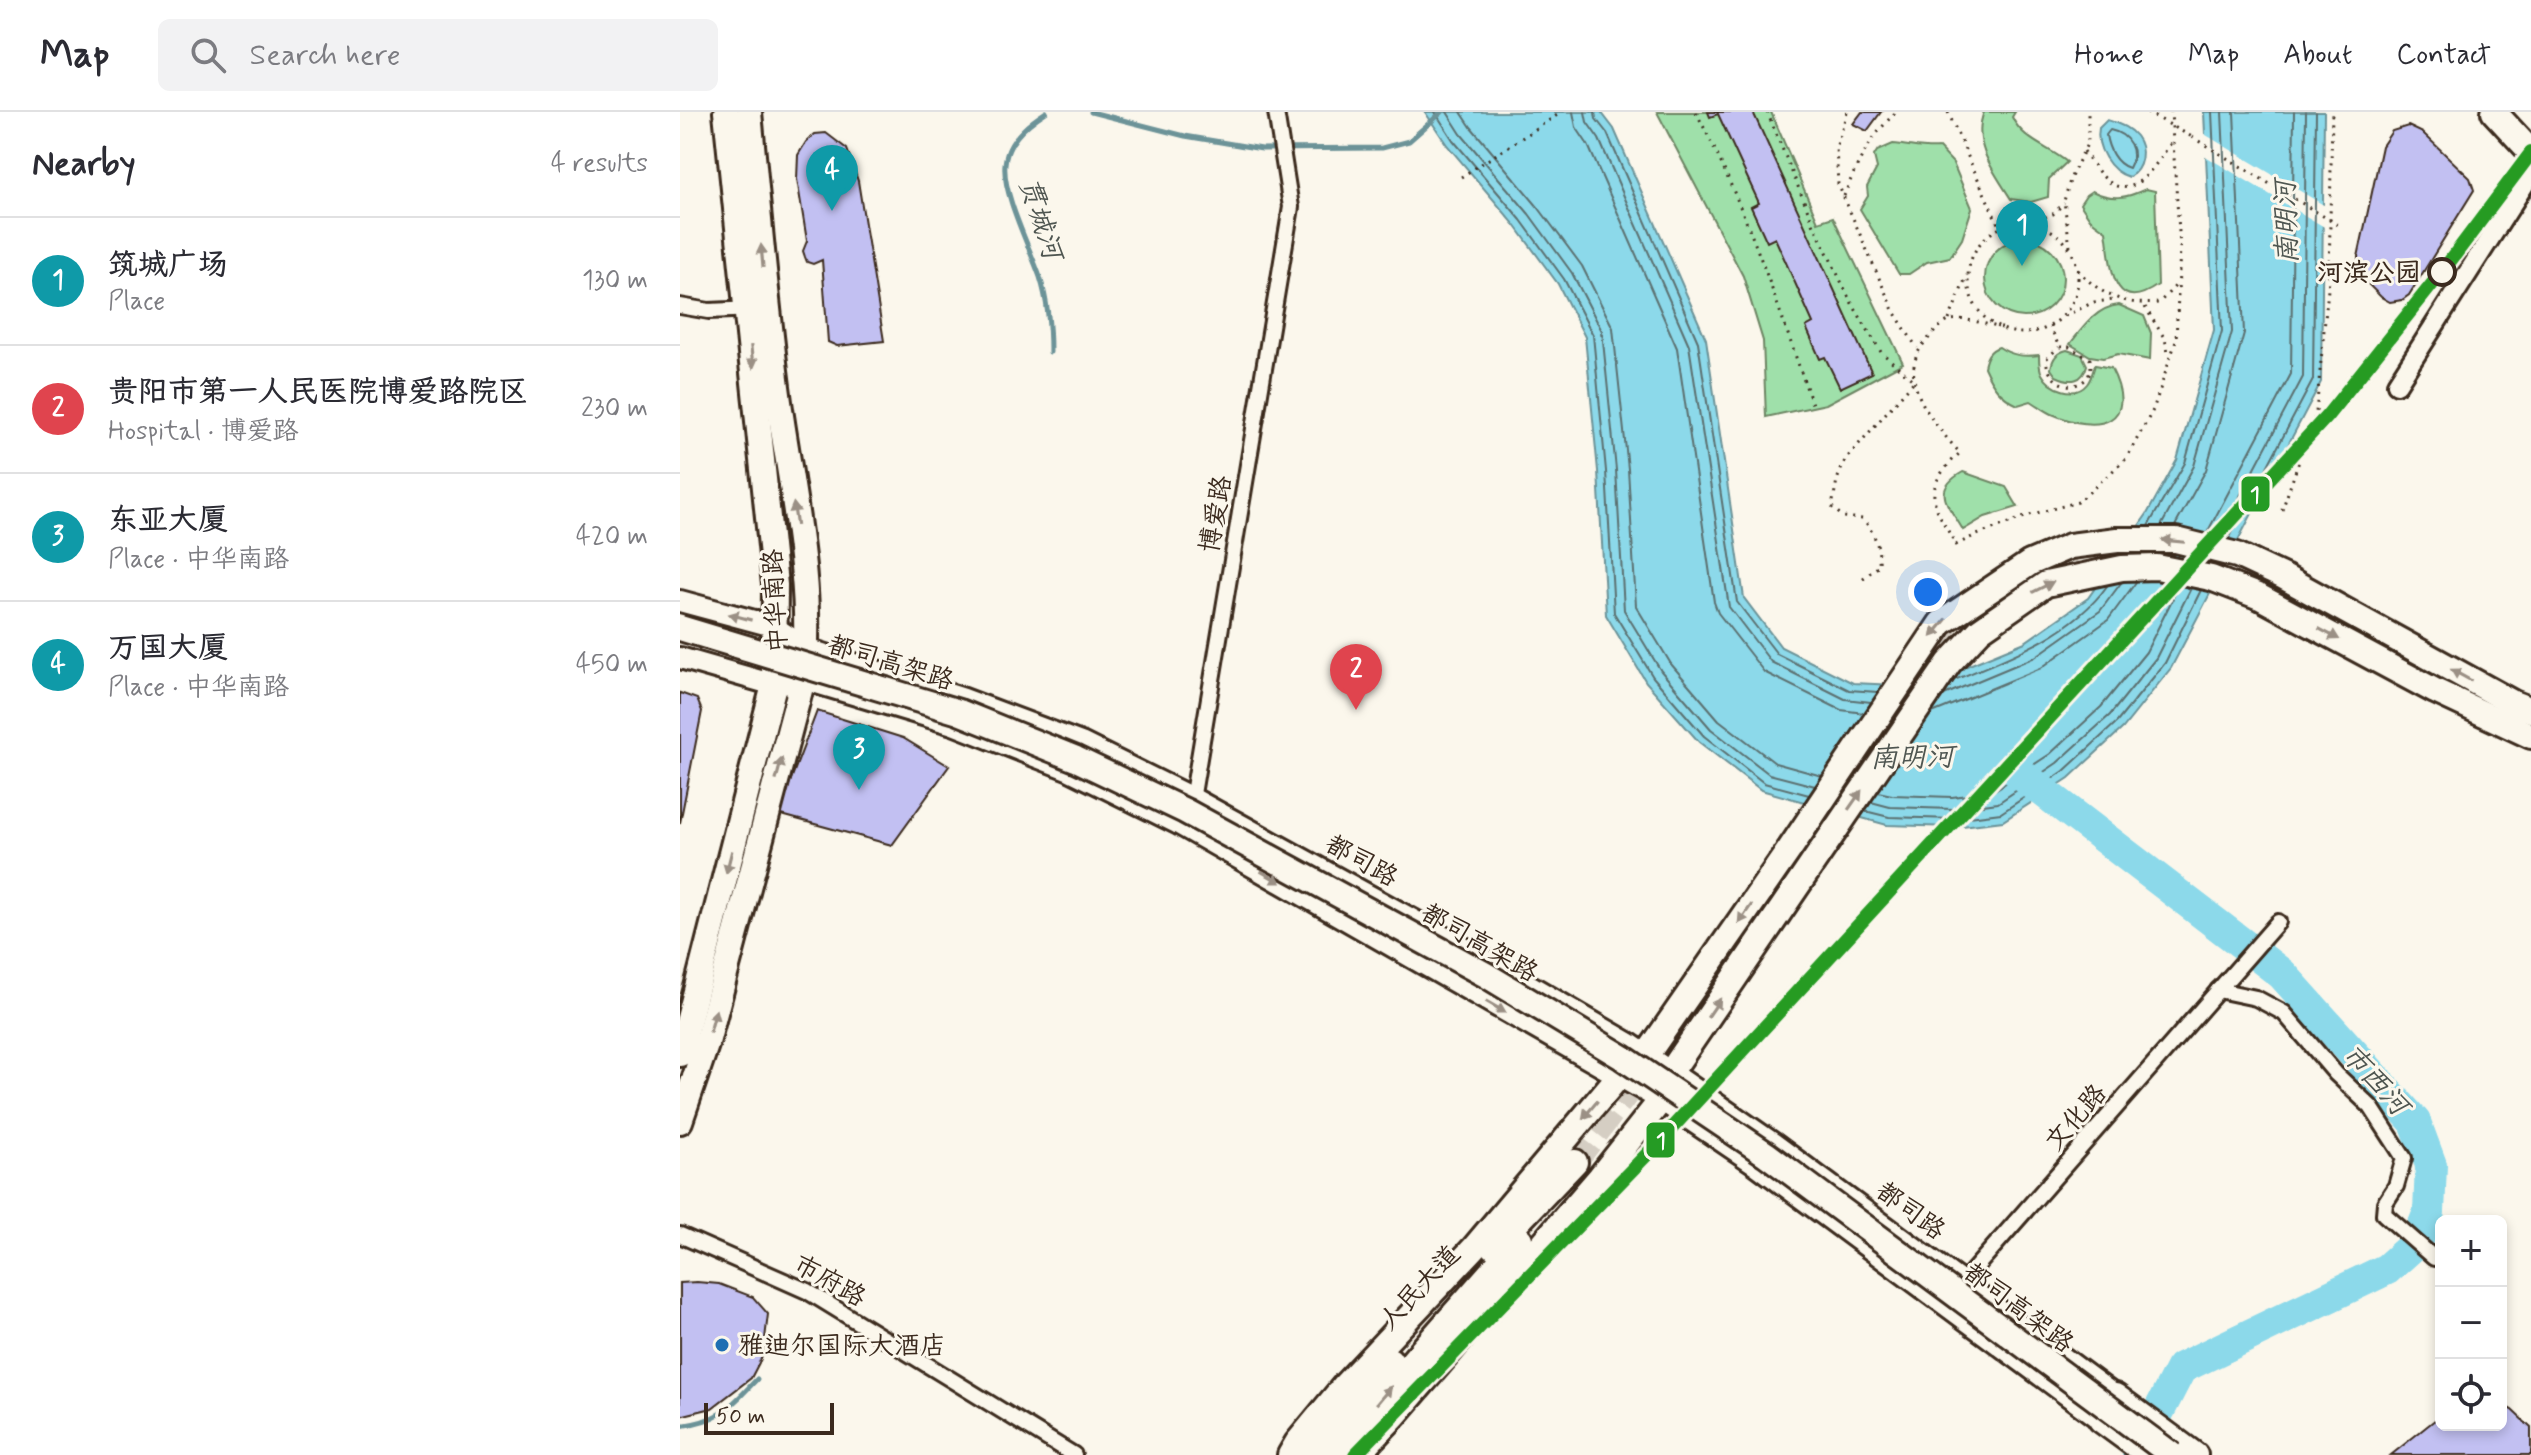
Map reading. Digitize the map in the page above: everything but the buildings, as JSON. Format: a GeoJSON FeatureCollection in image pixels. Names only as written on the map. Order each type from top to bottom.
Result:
{"type":"FeatureCollection","features":[{"type":"Feature","properties":{"kind":"main road","name":"中华南路"},"geometry":{"type":"LineString","coordinates":[[680,1121],[708,1039],[803,679],[807,649],[805,589],[726,112]]}},
{"type":"Feature","properties":{"kind":"main road","name":"中华南路"},"geometry":{"type":"LineString","coordinates":[[680,1054],[686,1005],[774,685],[775,585],[757,309],[749,112]]}},
{"type":"Feature","properties":{"kind":"main road"},"geometry":{"type":"LineString","coordinates":[[2494,112],[2531,152]]}},
{"type":"Feature","properties":{"kind":"main road"},"geometry":{"type":"LineString","coordinates":[[1290,1455],[1345,1385],[1474,1248],[1618,1077],[1646,1056],[1941,623],[2030,563],[2070,546],[2117,540],[2176,540],[2237,555],[2531,710]]}},
{"type":"Feature","properties":{"kind":"main road"},"geometry":{"type":"LineString","coordinates":[[1357,1455],[1600,1177],[1661,1100],[1670,1073],[1949,663],[1980,630],[2046,584],[2122,568],[2157,567],[2211,578],[2260,597],[2435,691],[2531,736]]}},
{"type":"Feature","properties":{"kind":"main road","name":"都司路"},"geometry":{"type":"LineString","coordinates":[[680,601],[773,626],[807,649],[964,699],[1081,743],[1192,798],[1493,964],[1646,1056],[1774,1144],[2115,1396]]}},
{"type":"Feature","properties":{"kind":"main road","name":"都司高架路"},"geometry":{"type":"LineString","coordinates":[[680,628],[959,712],[1076,759],[1185,811],[1486,975],[1622,1057],[1766,1154],[2184,1453]]}},
{"type":"Feature","properties":{"kind":"main road"},"geometry":{"type":"LineString","coordinates":[[680,658],[774,685],[803,679],[968,730],[1070,770],[1191,830],[1661,1100],[1757,1165],[2149,1455]]}},
{"type":"Feature","properties":{"kind":"main road","name":"人民大道"},"geometry":{"type":"LineString","coordinates":[[1309,1455],[1414,1332],[1580,1166],[1334,1455]]}},
{"type":"Feature","properties":{"kind":"main road"},"geometry":{"type":"LineString","coordinates":[[2115,1396],[2184,1453]]}},
{"type":"Feature","properties":{"kind":"street","name":"博爱路"},"geometry":{"type":"LineString","coordinates":[[1191,830],[1192,798],[1291,207],[1276,112]]}},
{"type":"Feature","properties":{"kind":"street"},"geometry":{"type":"LineString","coordinates":[[2397,384],[2531,174]]}},
{"type":"Feature","properties":{"kind":"street"},"geometry":{"type":"LineString","coordinates":[[680,306],[709,311],[757,309]]}},
{"type":"Feature","properties":{"kind":"street","name":"文化路"},"geometry":{"type":"LineString","coordinates":[[1962,1283],[2278,922]]}},
{"type":"Feature","properties":{"kind":"street"},"geometry":{"type":"LineString","coordinates":[[2221,986],[2256,998],[2284,1013],[2336,1074],[2371,1107],[2404,1158],[2396,1186],[2385,1203],[2384,1214],[2434,1258]]}},
{"type":"Feature","properties":{"kind":"street","name":"市府路"},"geometry":{"type":"LineString","coordinates":[[680,1235],[807,1291],[1074,1455]]}},
{"type":"Feature","properties":{"kind":"path"},"geometry":{"type":"LineString","coordinates":[[1461,177],[1562,112]]}},
{"type":"Feature","properties":{"kind":"path"},"geometry":{"type":"LineString","coordinates":[[1696,112],[1754,245],[1813,407]]}},
{"type":"Feature","properties":{"kind":"path"},"geometry":{"type":"LineString","coordinates":[[1767,112],[1814,225],[1850,300],[1881,352],[1914,381],[1926,412],[1960,453],[1937,478],[1932,492],[1956,545],[2033,514],[2078,502],[2126,459],[2153,410],[2176,341],[2180,247],[2171,112]]}},
{"type":"Feature","properties":{"kind":"path"},"geometry":{"type":"LineString","coordinates":[[1847,112],[1836,148],[1838,184],[1893,310],[1918,349]]}},
{"type":"Feature","properties":{"kind":"path"},"geometry":{"type":"LineString","coordinates":[[1844,198],[1859,157],[1876,132],[1896,112]]}},
{"type":"Feature","properties":{"kind":"path"},"geometry":{"type":"LineString","coordinates":[[1948,112],[2000,228]]}},
{"type":"Feature","properties":{"kind":"path"},"geometry":{"type":"LineString","coordinates":[[2088,112],[2088,142],[2071,177],[2064,203],[2070,249],[2078,270],[2093,287],[2115,300]]}},
{"type":"Feature","properties":{"kind":"path"},"geometry":{"type":"LineString","coordinates":[[2147,112],[2338,225]]}},
{"type":"Feature","properties":{"kind":"path"},"geometry":{"type":"LineString","coordinates":[[2282,510],[2316,412],[2329,279],[2332,112]]}},
{"type":"Feature","properties":{"kind":"path"},"geometry":{"type":"LineString","coordinates":[[2084,151],[2103,180],[2113,186],[2125,186],[2139,183],[2150,174],[2173,141]]}},
{"type":"Feature","properties":{"kind":"path"},"geometry":{"type":"LineString","coordinates":[[2030,223],[2053,214],[2064,203]]}},
{"type":"Feature","properties":{"kind":"path"},"geometry":{"type":"LineString","coordinates":[[1862,579],[1879,566],[1880,549],[1873,531],[1863,519],[1843,517],[1832,507],[1837,480],[1845,460],[1914,381],[1918,349],[1949,320],[1980,243],[1993,231],[2009,224],[2030,223],[2046,227],[2070,249]]}},
{"type":"Feature","properties":{"kind":"path"},"geometry":{"type":"LineString","coordinates":[[1969,269],[1970,294],[1978,310],[1991,323],[2002,328]]}},
{"type":"Feature","properties":{"kind":"path"},"geometry":{"type":"LineString","coordinates":[[2062,318],[2072,306],[2078,289],[2078,270]]}},
{"type":"Feature","properties":{"kind":"path"},"geometry":{"type":"LineString","coordinates":[[1949,320],[1961,319],[2025,334],[2043,330],[2077,308],[2094,302],[2159,303],[2179,281]]}},
{"type":"Feature","properties":{"kind":"path"},"geometry":{"type":"LineString","coordinates":[[2144,305],[2165,339],[2170,360]]}},
{"type":"Feature","properties":{"kind":"path"},"geometry":{"type":"LineString","coordinates":[[2050,326],[2059,347]]}},
{"type":"Feature","properties":{"kind":"path"},"geometry":{"type":"LineString","coordinates":[[2059,347],[2069,347],[2090,359],[2090,372],[2077,385],[2064,385],[2054,380],[2047,370],[2046,359],[2059,347]]}},
{"type":"Feature","properties":{"kind":"green space"},"geometry":{"type":"Polygon","coordinates":[[[1657,112],[1771,112],[1818,222],[1833,217],[1903,363],[1826,404],[1766,417],[1763,341],[1743,276],[1657,112]]]}},
{"type":"Feature","properties":{"kind":"green space"},"geometry":{"type":"Polygon","coordinates":[[[1984,112],[2015,112],[2012,117],[2023,132],[2067,162],[2049,179],[2048,197],[2031,202],[2011,199],[1983,147],[1980,135],[1984,112]]]}},
{"type":"Feature","properties":{"kind":"green space"},"geometry":{"type":"Polygon","coordinates":[[[1893,144],[1939,148],[1953,163],[1972,208],[1962,239],[1950,257],[1927,262],[1909,274],[1899,274],[1860,209],[1868,196],[1867,187],[1877,168],[1874,156],[1877,151],[1893,144]]]}},
{"type":"Feature","properties":{"kind":"green space"},"geometry":{"type":"Polygon","coordinates":[[[2146,189],[2155,191],[2158,285],[2131,295],[2122,291],[2116,282],[2106,231],[2090,219],[2080,204],[2092,191],[2119,197],[2146,189]]]}},
{"type":"Feature","properties":{"kind":"green space"},"geometry":{"type":"Polygon","coordinates":[[[2024,239],[2039,242],[2052,250],[2060,263],[2063,278],[2060,293],[2052,306],[2039,314],[2024,317],[2009,314],[1996,306],[1988,293],[1985,278],[1988,263],[1996,250],[2009,242],[2024,239]]]}},
{"type":"Feature","properties":{"kind":"green space"},"geometry":{"type":"Polygon","coordinates":[[[2119,305],[2144,316],[2151,333],[2150,360],[2118,354],[2103,358],[2090,356],[2070,344],[2097,314],[2119,305]]]}},
{"type":"Feature","properties":{"kind":"green space"},"geometry":{"type":"Polygon","coordinates":[[[1999,347],[2018,355],[2039,355],[2042,374],[2051,384],[2063,390],[2082,388],[2090,380],[2095,365],[2111,368],[2119,387],[2117,413],[2110,420],[2085,423],[2052,414],[2031,401],[2018,405],[2012,402],[1997,390],[1984,367],[1988,354],[1999,347]]]}},
{"type":"Feature","properties":{"kind":"green space"},"geometry":{"type":"Polygon","coordinates":[[[2067,350],[2082,355],[2087,365],[2083,375],[2076,380],[2056,376],[2051,369],[2056,356],[2067,350]]]}},
{"type":"Feature","properties":{"kind":"green space"},"geometry":{"type":"Polygon","coordinates":[[[1963,472],[2006,487],[2018,507],[1985,517],[1963,530],[1948,506],[1945,492],[1953,479],[1963,472]]]}},
{"type":"Feature","properties":{"kind":"water","name":"南明河"},"geometry":{"type":"Polygon","coordinates":[[[1425,112],[1601,112],[1614,129],[1706,339],[1744,598],[1781,647],[1853,683],[1918,686],[2025,642],[2088,598],[2147,514],[2177,460],[2214,330],[2204,112],[2324,112],[2321,382],[2171,668],[2123,728],[2069,778],[2003,821],[1954,827],[1887,825],[1761,790],[1699,742],[1646,682],[1606,615],[1598,471],[1585,337],[1558,284],[1515,225],[1447,145],[1425,112]]]}},
{"type":"Feature","properties":{"kind":"water"},"geometry":{"type":"Polygon","coordinates":[[[2107,120],[2127,128],[2139,141],[2142,153],[2140,164],[2129,177],[2116,170],[2102,151],[2099,128],[2107,120]]]}},
{"type":"Feature","properties":{"kind":"pier"},"geometry":{"type":"Polygon","coordinates":[[[2201,132],[2327,207],[2326,228],[2202,154],[2201,132]]]}},
{"type":"Feature","properties":{"kind":"waterway","name":"贯城河"},"geometry":{"type":"LineString","coordinates":[[1046,112],[1019,134],[1010,148],[1005,176],[1012,205],[1043,286],[1050,352]]}},
{"type":"Feature","properties":{"kind":"waterway","name":"贯城河"},"geometry":{"type":"LineString","coordinates":[[1091,112],[1185,136],[1262,149],[1382,148],[1409,141],[1442,112]]}},
{"type":"Feature","properties":{"kind":"waterway","name":"市西河"},"geometry":{"type":"LineString","coordinates":[[2010,766],[2282,974],[2415,1122],[2431,1165],[2429,1212],[2417,1242],[2387,1269],[2181,1368],[2138,1452]]}},
{"type":"Feature","properties":{"kind":"waterway","name":"贯城河"},"geometry":{"type":"LineString","coordinates":[[680,1426],[706,1420],[724,1411],[757,1379]]}},
{"type":"Feature","properties":{"kind":"tunnel"},"geometry":{"type":"LineString","coordinates":[[1916,676],[1961,624],[1998,595],[2038,571],[2068,559],[2144,551]]}},
{"type":"Feature","properties":{"kind":"tunnel"},"geometry":{"type":"LineString","coordinates":[[1575,1162],[1646,1069]]}},
{"type":"Feature","properties":{"kind":"transit line","name":"1"},"geometry":{"type":"LineString","coordinates":[[1355,1455],[1658,1143],[2327,416],[2441,273],[2531,153]]}},
{"type":"Feature","properties":{"kind":"place","name":"万国大厦"},"geometry":{"type":"Point","coordinates":[832,211]}},
{"type":"Feature","properties":{"kind":"place","name":"筑城广场"},"geometry":{"type":"Point","coordinates":[2022,266]}},
{"type":"Feature","properties":{"kind":"place","name":"河滨公园"},"geometry":{"type":"Point","coordinates":[2442,272]}},
{"type":"Feature","properties":{"kind":"place","name":"贵阳市第一人民医院博爱路院区"},"geometry":{"type":"Point","coordinates":[1356,710]}},
{"type":"Feature","properties":{"kind":"place","name":"东亚大厦"},"geometry":{"type":"Point","coordinates":[859,790]}},
{"type":"Feature","properties":{"kind":"place","name":"雅迪尔国际大酒店"},"geometry":{"type":"Point","coordinates":[722,1345]}}]}
